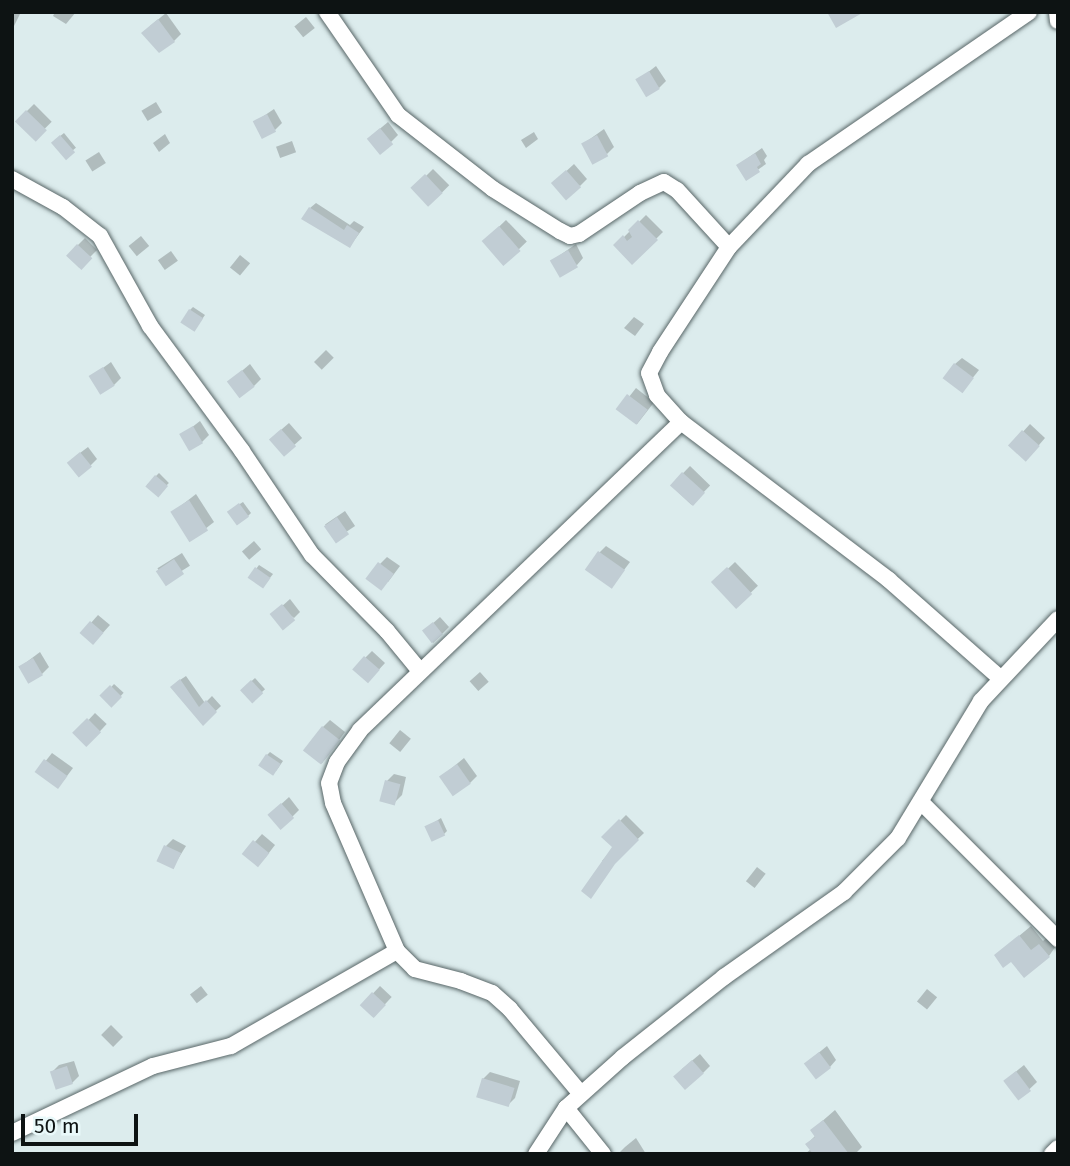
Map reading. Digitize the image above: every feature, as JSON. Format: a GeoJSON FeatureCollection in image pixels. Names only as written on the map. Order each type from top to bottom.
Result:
{"type":"FeatureCollection","features":[{"type":"Feature","properties":{"kind":"street"},"geometry":{"type":"LineString","coordinates":[[327,12],[398,115],[493,189],[560,231],[570,236],[579,234],[640,193],[664,183],[677,190],[729,247]]}},
{"type":"Feature","properties":{"kind":"street"},"geometry":{"type":"LineString","coordinates":[[1000,678],[889,580],[681,422],[656,395],[649,373],[729,247],[808,164],[1029,12]]}},
{"type":"Feature","properties":{"kind":"street"},"geometry":{"type":"LineString","coordinates":[[1057,12],[1058,21]]}},
{"type":"Feature","properties":{"kind":"street"},"geometry":{"type":"LineString","coordinates":[[12,179],[63,207],[100,236],[164,347],[242,450],[312,555],[387,631],[420,671]]}},
{"type":"Feature","properties":{"kind":"street"},"geometry":{"type":"LineString","coordinates":[[581,1094],[510,1009],[492,993],[461,981],[415,969],[397,951],[333,803],[329,783],[337,762],[360,730],[681,422]]}},
{"type":"Feature","properties":{"kind":"street"},"geometry":{"type":"LineString","coordinates":[[536,1154],[566,1108],[623,1057],[724,977],[844,892],[898,838],[981,701],[1058,619]]}},
{"type":"Feature","properties":{"kind":"street"},"geometry":{"type":"LineString","coordinates":[[921,802],[1058,939]]}},
{"type":"Feature","properties":{"kind":"street"},"geometry":{"type":"LineString","coordinates":[[12,1133],[153,1066],[231,1046],[397,951]]}},
{"type":"Feature","properties":{"kind":"street"},"geometry":{"type":"LineString","coordinates":[[566,1108],[603,1154]]}},
{"type":"Feature","properties":{"kind":"street"},"geometry":{"type":"LineString","coordinates":[[1052,1154],[1058,1148]]}},
{"type":"Feature","properties":{"kind":"building"},"geometry":{"type":"Polygon","coordinates":[[[827,12],[864,12],[836,28],[827,12]]]}},
{"type":"Feature","properties":{"kind":"building"},"geometry":{"type":"Polygon","coordinates":[[[158,19],[175,42],[159,53],[141,33],[158,19]]]}},
{"type":"Feature","properties":{"kind":"building"},"geometry":{"type":"Polygon","coordinates":[[[649,71],[660,89],[646,97],[635,79],[649,71]]]}},
{"type":"Feature","properties":{"kind":"building"},"geometry":{"type":"Polygon","coordinates":[[[26,110],[47,130],[36,142],[15,122],[26,110]]]}},
{"type":"Feature","properties":{"kind":"building"},"geometry":{"type":"Polygon","coordinates":[[[267,114],[276,132],[262,139],[253,121],[267,114]]]}},
{"type":"Feature","properties":{"kind":"building"},"geometry":{"type":"Polygon","coordinates":[[[380,128],[393,144],[380,155],[367,139],[380,128]]]}},
{"type":"Feature","properties":{"kind":"building"},"geometry":{"type":"Polygon","coordinates":[[[60,135],[75,152],[66,160],[51,143],[60,135]]]}},
{"type":"Feature","properties":{"kind":"building"},"geometry":{"type":"Polygon","coordinates":[[[597,135],[608,156],[592,165],[581,143],[597,135]]]}},
{"type":"Feature","properties":{"kind":"building"},"geometry":{"type":"Polygon","coordinates":[[[755,153],[761,164],[757,167],[760,172],[746,181],[736,165],[755,153]]]}},
{"type":"Feature","properties":{"kind":"building"},"geometry":{"type":"Polygon","coordinates":[[[566,170],[581,187],[566,200],[551,183],[566,170]]]}},
{"type":"Feature","properties":{"kind":"building"},"geometry":{"type":"Polygon","coordinates":[[[425,174],[443,193],[428,207],[410,188],[425,174]]]}},
{"type":"Feature","properties":{"kind":"building"},"geometry":{"type":"Polygon","coordinates":[[[309,207],[344,230],[347,225],[359,233],[350,248],[301,219],[309,207]]]}},
{"type":"Feature","properties":{"kind":"building"},"geometry":{"type":"Polygon","coordinates":[[[638,220],[658,240],[632,265],[613,245],[623,235],[627,241],[632,237],[628,230],[638,220]]]}},
{"type":"Feature","properties":{"kind":"building"},"geometry":{"type":"Polygon","coordinates":[[[499,226],[521,251],[503,266],[482,241],[499,226]]]}},
{"type":"Feature","properties":{"kind":"building"},"geometry":{"type":"Polygon","coordinates":[[[77,244],[92,258],[81,270],[66,256],[77,244]]]}},
{"type":"Feature","properties":{"kind":"building"},"geometry":{"type":"Polygon","coordinates":[[[568,250],[578,267],[560,278],[550,260],[568,250]]]}},
{"type":"Feature","properties":{"kind":"building"},"geometry":{"type":"Polygon","coordinates":[[[189,309],[203,318],[195,332],[180,322],[189,309]]]}},
{"type":"Feature","properties":{"kind":"building"},"geometry":{"type":"Polygon","coordinates":[[[954,363],[974,378],[963,393],[943,378],[954,363]]]}},
{"type":"Feature","properties":{"kind":"building"},"geometry":{"type":"Polygon","coordinates":[[[103,367],[115,386],[100,395],[89,376],[103,367]]]}},
{"type":"Feature","properties":{"kind":"building"},"geometry":{"type":"Polygon","coordinates":[[[242,370],[255,387],[239,398],[227,381],[242,370]]]}},
{"type":"Feature","properties":{"kind":"building"},"geometry":{"type":"Polygon","coordinates":[[[627,394],[648,410],[636,425],[616,409],[627,394]]]}},
{"type":"Feature","properties":{"kind":"building"},"geometry":{"type":"Polygon","coordinates":[[[193,426],[203,443],[189,451],[179,434],[193,426]]]}},
{"type":"Feature","properties":{"kind":"building"},"geometry":{"type":"Polygon","coordinates":[[[281,429],[296,446],[284,457],[269,439],[281,429]]]}},
{"type":"Feature","properties":{"kind":"building"},"geometry":{"type":"Polygon","coordinates":[[[1022,430],[1040,446],[1026,462],[1008,446],[1022,430]]]}},
{"type":"Feature","properties":{"kind":"building"},"geometry":{"type":"Polygon","coordinates":[[[80,452],[92,467],[79,477],[67,463],[80,452]]]}},
{"type":"Feature","properties":{"kind":"building"},"geometry":{"type":"Polygon","coordinates":[[[682,472],[705,493],[693,506],[670,485],[682,472]]]}},
{"type":"Feature","properties":{"kind":"building"},"geometry":{"type":"Polygon","coordinates":[[[155,475],[168,486],[158,497],[145,486],[155,475]]]}},
{"type":"Feature","properties":{"kind":"building"},"geometry":{"type":"Polygon","coordinates":[[[189,500],[208,531],[189,542],[170,512],[189,500]]]}},
{"type":"Feature","properties":{"kind":"building"},"geometry":{"type":"Polygon","coordinates":[[[239,503],[249,517],[237,526],[227,512],[239,503]]]}},
{"type":"Feature","properties":{"kind":"building"},"geometry":{"type":"Polygon","coordinates":[[[337,517],[349,534],[336,543],[324,526],[337,517]]]}},
{"type":"Feature","properties":{"kind":"building"},"geometry":{"type":"Polygon","coordinates":[[[598,551],[625,570],[612,589],[585,570],[598,551]]]}},
{"type":"Feature","properties":{"kind":"building"},"geometry":{"type":"Polygon","coordinates":[[[174,559],[184,574],[166,586],[156,571],[174,559]]]}},
{"type":"Feature","properties":{"kind":"building"},"geometry":{"type":"Polygon","coordinates":[[[378,562],[394,574],[381,591],[365,579],[378,562]]]}},
{"type":"Feature","properties":{"kind":"building"},"geometry":{"type":"Polygon","coordinates":[[[255,567],[271,578],[263,589],[248,578],[255,567]]]}},
{"type":"Feature","properties":{"kind":"building"},"geometry":{"type":"Polygon","coordinates":[[[727,567],[752,594],[736,609],[711,582],[727,567]]]}},
{"type":"Feature","properties":{"kind":"building"},"geometry":{"type":"Polygon","coordinates":[[[282,604],[295,620],[283,630],[270,614],[282,604]]]}},
{"type":"Feature","properties":{"kind":"building"},"geometry":{"type":"Polygon","coordinates":[[[90,621],[104,633],[93,645],[80,633],[90,621]]]}},
{"type":"Feature","properties":{"kind":"building"},"geometry":{"type":"Polygon","coordinates":[[[433,622],[443,635],[432,643],[422,631],[433,622]]]}},
{"type":"Feature","properties":{"kind":"building"},"geometry":{"type":"Polygon","coordinates":[[[364,656],[380,670],[368,683],[352,670],[364,656]]]}},
{"type":"Feature","properties":{"kind":"building"},"geometry":{"type":"Polygon","coordinates":[[[33,658],[43,675],[28,684],[18,666],[33,658]]]}},
{"type":"Feature","properties":{"kind":"building"},"geometry":{"type":"Polygon","coordinates":[[[180,679],[199,707],[206,700],[217,712],[203,726],[170,687],[180,679]]]}},
{"type":"Feature","properties":{"kind":"building"},"geometry":{"type":"Polygon","coordinates":[[[251,680],[263,693],[252,703],[240,690],[251,680]]]}},
{"type":"Feature","properties":{"kind":"building"},"geometry":{"type":"Polygon","coordinates":[[[110,685],[122,697],[111,708],[99,696],[110,685]]]}},
{"type":"Feature","properties":{"kind":"building"},"geometry":{"type":"Polygon","coordinates":[[[87,718],[101,732],[86,747],[72,733],[87,718]]]}},
{"type":"Feature","properties":{"kind":"building"},"geometry":{"type":"Polygon","coordinates":[[[322,726],[340,740],[321,765],[303,750],[322,726]]]}},
{"type":"Feature","properties":{"kind":"building"},"geometry":{"type":"Polygon","coordinates":[[[266,754],[281,764],[273,776],[258,766],[266,754]]]}},
{"type":"Feature","properties":{"kind":"building"},"geometry":{"type":"Polygon","coordinates":[[[44,759],[67,776],[58,789],[35,772],[44,759]]]}},
{"type":"Feature","properties":{"kind":"building"},"geometry":{"type":"Polygon","coordinates":[[[457,764],[471,784],[453,796],[439,777],[457,764]]]}},
{"type":"Feature","properties":{"kind":"building"},"geometry":{"type":"Polygon","coordinates":[[[385,780],[400,784],[395,805],[379,801],[385,780]]]}},
{"type":"Feature","properties":{"kind":"building"},"geometry":{"type":"Polygon","coordinates":[[[281,803],[294,818],[281,830],[267,815],[281,803]]]}},
{"type":"Feature","properties":{"kind":"building"},"geometry":{"type":"Polygon","coordinates":[[[619,819],[639,840],[615,864],[591,899],[581,891],[612,847],[601,837],[619,819]]]}},
{"type":"Feature","properties":{"kind":"building"},"geometry":{"type":"Polygon","coordinates":[[[438,820],[445,835],[432,842],[424,826],[438,820]]]}},
{"type":"Feature","properties":{"kind":"building"},"geometry":{"type":"Polygon","coordinates":[[[253,840],[269,853],[258,867],[242,854],[253,840]]]}},
{"type":"Feature","properties":{"kind":"building"},"geometry":{"type":"Polygon","coordinates":[[[164,845],[181,853],[174,869],[156,861],[164,845]]]}},
{"type":"Feature","properties":{"kind":"building"},"geometry":{"type":"Polygon","coordinates":[[[1019,935],[1031,950],[1039,944],[1050,957],[1024,978],[1011,962],[1003,968],[994,955],[1019,935]]]}},
{"type":"Feature","properties":{"kind":"building"},"geometry":{"type":"Polygon","coordinates":[[[372,992],[386,1005],[374,1018],[360,1005],[372,992]]]}},
{"type":"Feature","properties":{"kind":"building"},"geometry":{"type":"Polygon","coordinates":[[[819,1052],[831,1068],[816,1079],[804,1063],[819,1052]]]}},
{"type":"Feature","properties":{"kind":"building"},"geometry":{"type":"Polygon","coordinates":[[[692,1060],[704,1074],[685,1090],[673,1076],[692,1060]]]}},
{"type":"Feature","properties":{"kind":"building"},"geometry":{"type":"Polygon","coordinates":[[[67,1066],[73,1084],[56,1090],[50,1072],[67,1066]]]}},
{"type":"Feature","properties":{"kind":"building"},"geometry":{"type":"Polygon","coordinates":[[[1016,1071],[1031,1091],[1018,1101],[1003,1081],[1016,1071]]]}},
{"type":"Feature","properties":{"kind":"building"},"geometry":{"type":"Polygon","coordinates":[[[482,1078],[515,1088],[509,1107],[476,1097],[482,1078]]]}},
{"type":"Feature","properties":{"kind":"building"},"geometry":{"type":"Polygon","coordinates":[[[823,1120],[849,1154],[813,1154],[805,1144],[815,1137],[810,1130],[823,1120]]]}}]}
